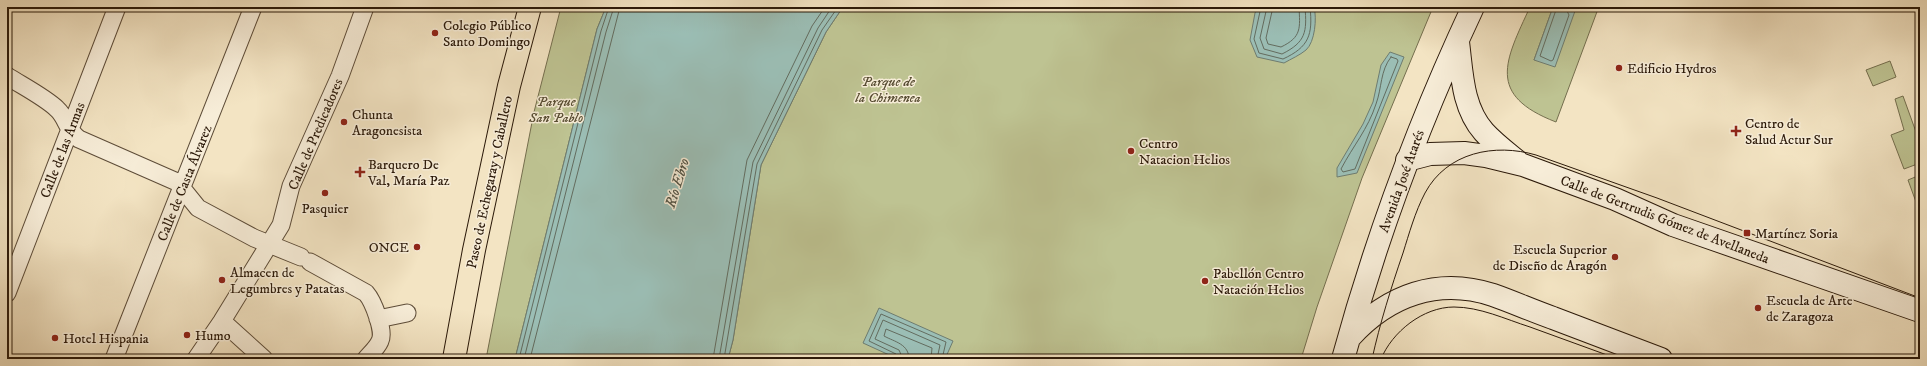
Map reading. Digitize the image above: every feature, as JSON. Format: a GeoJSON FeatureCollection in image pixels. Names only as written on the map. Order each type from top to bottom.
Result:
{"type":"FeatureCollection","features":[{"type":"Feature","properties":{"kind":"main road","name":"Paseo de Echegaray y Caballero"},"geometry":{"type":"LineString","coordinates":[[454,359],[480,219],[509,86],[530,7]]}},
{"type":"Feature","properties":{"kind":"main road","name":"Avenida José Atarés"},"geometry":{"type":"LineString","coordinates":[[1343,359],[1384,226],[1407,160],[1472,7]]}},
{"type":"Feature","properties":{"kind":"main road","name":"Calle de Gertrudis Gómez de Avellaneda"},"geometry":{"type":"LineString","coordinates":[[1458,39],[1465,96],[1474,118],[1489,137],[1523,165]]}},
{"type":"Feature","properties":{"kind":"main road","name":"Calle de Gertrudis Gómez de Avellaneda"},"geometry":{"type":"LineString","coordinates":[[1407,160],[1430,154],[1473,154],[1523,165],[1615,199],[1673,225],[1920,311]]}},
{"type":"Feature","properties":{"kind":"main road"},"geometry":{"type":"LineString","coordinates":[[1349,338],[1363,323],[1380,310],[1411,293],[1442,288],[1457,288],[1492,295],[1661,359]]}},
{"type":"Feature","properties":{"kind":"street","name":"Calle de las Armas"},"geometry":{"type":"LineString","coordinates":[[7,293],[117,7]]}},
{"type":"Feature","properties":{"kind":"street","name":"Calle de Casta Álvarez"},"geometry":{"type":"LineString","coordinates":[[114,359],[253,7]]}},
{"type":"Feature","properties":{"kind":"street","name":"Calle de Predicadores"},"geometry":{"type":"LineString","coordinates":[[196,359],[222,321],[282,225],[291,186],[340,76],[365,7]]}},
{"type":"Feature","properties":{"kind":"street"},"geometry":{"type":"LineString","coordinates":[[7,76],[57,108],[70,130],[79,139],[177,182],[198,208],[270,245],[305,259],[366,293],[371,299],[382,335],[380,341],[366,359]]}},
{"type":"Feature","properties":{"kind":"street"},"geometry":{"type":"LineString","coordinates":[[378,319],[406,313]]}},
{"type":"Feature","properties":{"kind":"street"},"geometry":{"type":"LineString","coordinates":[[222,321],[264,359]]}},
{"type":"Feature","properties":{"kind":"street"},"geometry":{"type":"LineString","coordinates":[[380,341],[385,359]]}},
{"type":"Feature","properties":{"kind":"green space","name":"Parque San Pablo"},"geometry":{"type":"Polygon","coordinates":[[[561,7],[606,7],[597,29],[515,359],[486,359],[534,112],[561,7]]]}},
{"type":"Feature","properties":{"kind":"green space","name":"Centro Natacion Helios"},"geometry":{"type":"Polygon","coordinates":[[[843,7],[1433,7],[1362,178],[1317,307],[1301,359],[728,359],[733,340],[761,165],[826,32],[843,7]]]}},
{"type":"Feature","properties":{"kind":"green space"},"geometry":{"type":"Polygon","coordinates":[[[1530,7],[1553,7],[1534,60],[1575,11],[1564,7],[1597,7],[1598,9],[1556,122],[1534,112],[1519,100],[1510,88],[1507,75],[1509,60],[1514,44],[1530,7]]]}},
{"type":"Feature","properties":{"kind":"green space"},"geometry":{"type":"Polygon","coordinates":[[[1890,61],[1896,77],[1873,86],[1866,70],[1890,61]]]}},
{"type":"Feature","properties":{"kind":"green space"},"geometry":{"type":"Polygon","coordinates":[[[1903,96],[1920,143],[1920,163],[1904,169],[1891,135],[1904,130],[1895,99],[1903,96]]]}},
{"type":"Feature","properties":{"kind":"green space"},"geometry":{"type":"Polygon","coordinates":[[[1920,175],[1920,213],[1908,180],[1920,175]]]}},
{"type":"Feature","properties":{"kind":"water","name":"Río Ebro"},"geometry":{"type":"Polygon","coordinates":[[[606,7],[843,7],[826,32],[761,165],[733,340],[728,359],[515,359],[597,29],[606,7]]]}},
{"type":"Feature","properties":{"kind":"water"},"geometry":{"type":"Polygon","coordinates":[[[1258,7],[1314,7],[1315,17],[1313,36],[1306,50],[1284,63],[1257,57],[1250,40],[1255,13],[1258,7]]]}},
{"type":"Feature","properties":{"kind":"water"},"geometry":{"type":"Polygon","coordinates":[[[1553,7],[1564,7],[1575,11],[1555,67],[1534,60],[1553,7]]]}},
{"type":"Feature","properties":{"kind":"water"},"geometry":{"type":"Polygon","coordinates":[[[1390,52],[1404,57],[1357,173],[1337,177],[1337,168],[1363,124],[1373,102],[1381,65],[1390,52]]]}},
{"type":"Feature","properties":{"kind":"water"},"geometry":{"type":"Polygon","coordinates":[[[879,308],[953,341],[945,359],[898,359],[863,343],[879,308]]]}},
{"type":"Feature","properties":{"kind":"tram line"},"geometry":{"type":"LineString","coordinates":[[1372,359],[1394,279],[1421,200],[1434,179],[1446,168],[1473,154],[1489,151],[1504,150],[1536,155],[1657,198],[1920,298]]}},
{"type":"Feature","properties":{"kind":"tram line"},"geometry":{"type":"LineString","coordinates":[[1381,359],[1393,339],[1410,323],[1431,311],[1454,307],[1473,309],[1492,314],[1618,359]]}},
{"type":"Feature","properties":{"kind":"tram line"},"geometry":{"type":"LineString","coordinates":[[7,354],[13,359]]}},
{"type":"Feature","properties":{"kind":"place","name":"Colegio Público Santo Domingo"},"geometry":{"type":"Point","coordinates":[435,33]}},
{"type":"Feature","properties":{"kind":"place","name":"Edificio Hydros"},"geometry":{"type":"Point","coordinates":[1619,68]}},
{"type":"Feature","properties":{"kind":"place","name":"Chunta Aragonesista"},"geometry":{"type":"Point","coordinates":[344,122]}},
{"type":"Feature","properties":{"kind":"place","name":"Centro de Salud Actur Sur"},"geometry":{"type":"Point","coordinates":[1736,131]}},
{"type":"Feature","properties":{"kind":"place","name":"Centro Natacion Helios"},"geometry":{"type":"Point","coordinates":[1131,151]}},
{"type":"Feature","properties":{"kind":"place","name":"Barquero De Val, María Paz"},"geometry":{"type":"Point","coordinates":[360,172]}},
{"type":"Feature","properties":{"kind":"place","name":"Pasquier"},"geometry":{"type":"Point","coordinates":[325,193]}},
{"type":"Feature","properties":{"kind":"place","name":"Martínez Soria"},"geometry":{"type":"Point","coordinates":[1747,233]}},
{"type":"Feature","properties":{"kind":"place","name":"ONCE"},"geometry":{"type":"Point","coordinates":[417,247]}},
{"type":"Feature","properties":{"kind":"place","name":"Escuela Superior de Diseño de Aragón"},"geometry":{"type":"Point","coordinates":[1615,257]}},
{"type":"Feature","properties":{"kind":"place","name":"Almacen de Legumbres y Patatas"},"geometry":{"type":"Point","coordinates":[222,280]}},
{"type":"Feature","properties":{"kind":"place","name":"Pabellón Centro Natación Helios"},"geometry":{"type":"Point","coordinates":[1205,281]}},
{"type":"Feature","properties":{"kind":"place","name":"Escuela de Arte de Zaragoza"},"geometry":{"type":"Point","coordinates":[1758,308]}},
{"type":"Feature","properties":{"kind":"place","name":"Humo"},"geometry":{"type":"Point","coordinates":[187,335]}},
{"type":"Feature","properties":{"kind":"place","name":"Hotel Hispania"},"geometry":{"type":"Point","coordinates":[55,338]}},
{"type":"Feature","properties":{"kind":"park label","name":"Parque de la Chimenea"},"geometry":{"type":"Point","coordinates":[888,90]}}]}
